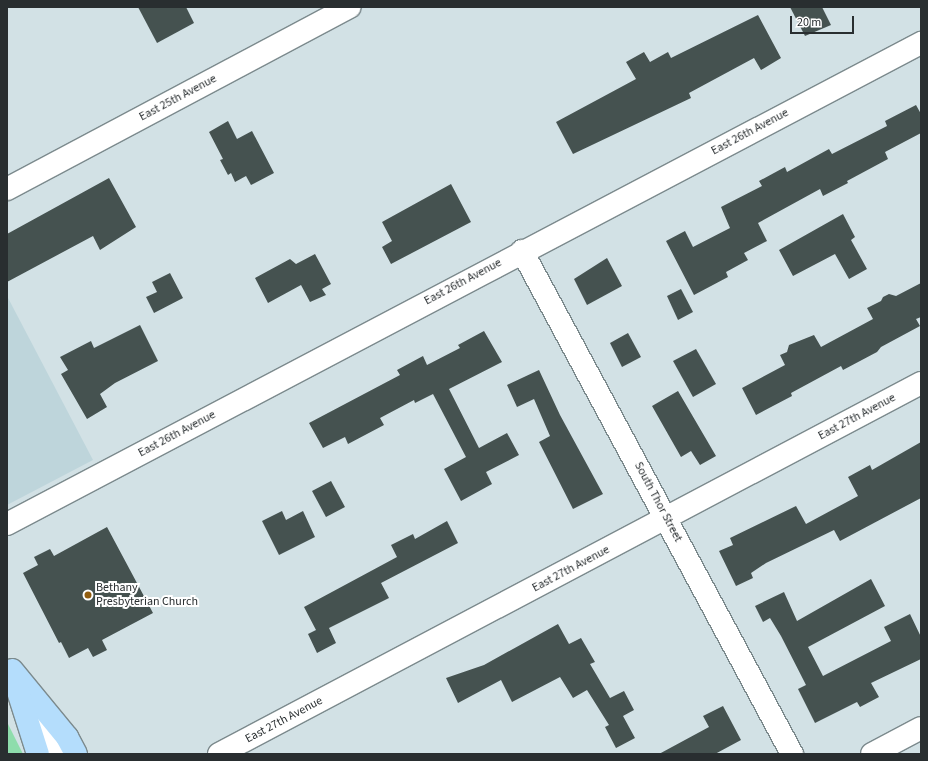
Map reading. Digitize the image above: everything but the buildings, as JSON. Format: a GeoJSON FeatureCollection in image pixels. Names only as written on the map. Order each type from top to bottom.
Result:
{"type":"FeatureCollection","features":[{"type":"Feature","properties":{"kind":"main road"},"geometry":{"type":"LineString","coordinates":[[9,666],[67,737],[76,754]]}},
{"type":"Feature","properties":{"kind":"main road"},"geometry":{"type":"LineString","coordinates":[[9,666],[38,754]]}},
{"type":"Feature","properties":{"kind":"street","name":"East 25th Avenue"},"geometry":{"type":"LineString","coordinates":[[7,189],[350,7]]}},
{"type":"Feature","properties":{"kind":"street","name":"East 26th Avenue"},"geometry":{"type":"LineString","coordinates":[[7,524],[522,251],[921,43]]}},
{"type":"Feature","properties":{"kind":"street","name":"South Thor Street"},"geometry":{"type":"LineString","coordinates":[[522,251],[667,518],[792,754]]}},
{"type":"Feature","properties":{"kind":"street","name":"East 27th Avenue"},"geometry":{"type":"LineString","coordinates":[[219,754],[667,518],[921,382]]}},
{"type":"Feature","properties":{"kind":"street"},"geometry":{"type":"LineString","coordinates":[[43,708],[60,754]]}},
{"type":"Feature","properties":{"kind":"street"},"geometry":{"type":"LineString","coordinates":[[872,754],[921,728]]}},
{"type":"Feature","properties":{"kind":"shaded area"},"geometry":{"type":"Polygon","coordinates":[[[7,296],[93,460],[7,505],[7,296]]]}},
{"type":"Feature","properties":{"kind":"green space"},"geometry":{"type":"Polygon","coordinates":[[[7,722],[23,754],[7,754],[7,722]]]}},
{"type":"Feature","properties":{"kind":"place","name":"Bethany Presbyterian Church"},"geometry":{"type":"Point","coordinates":[88,595]}}]}
